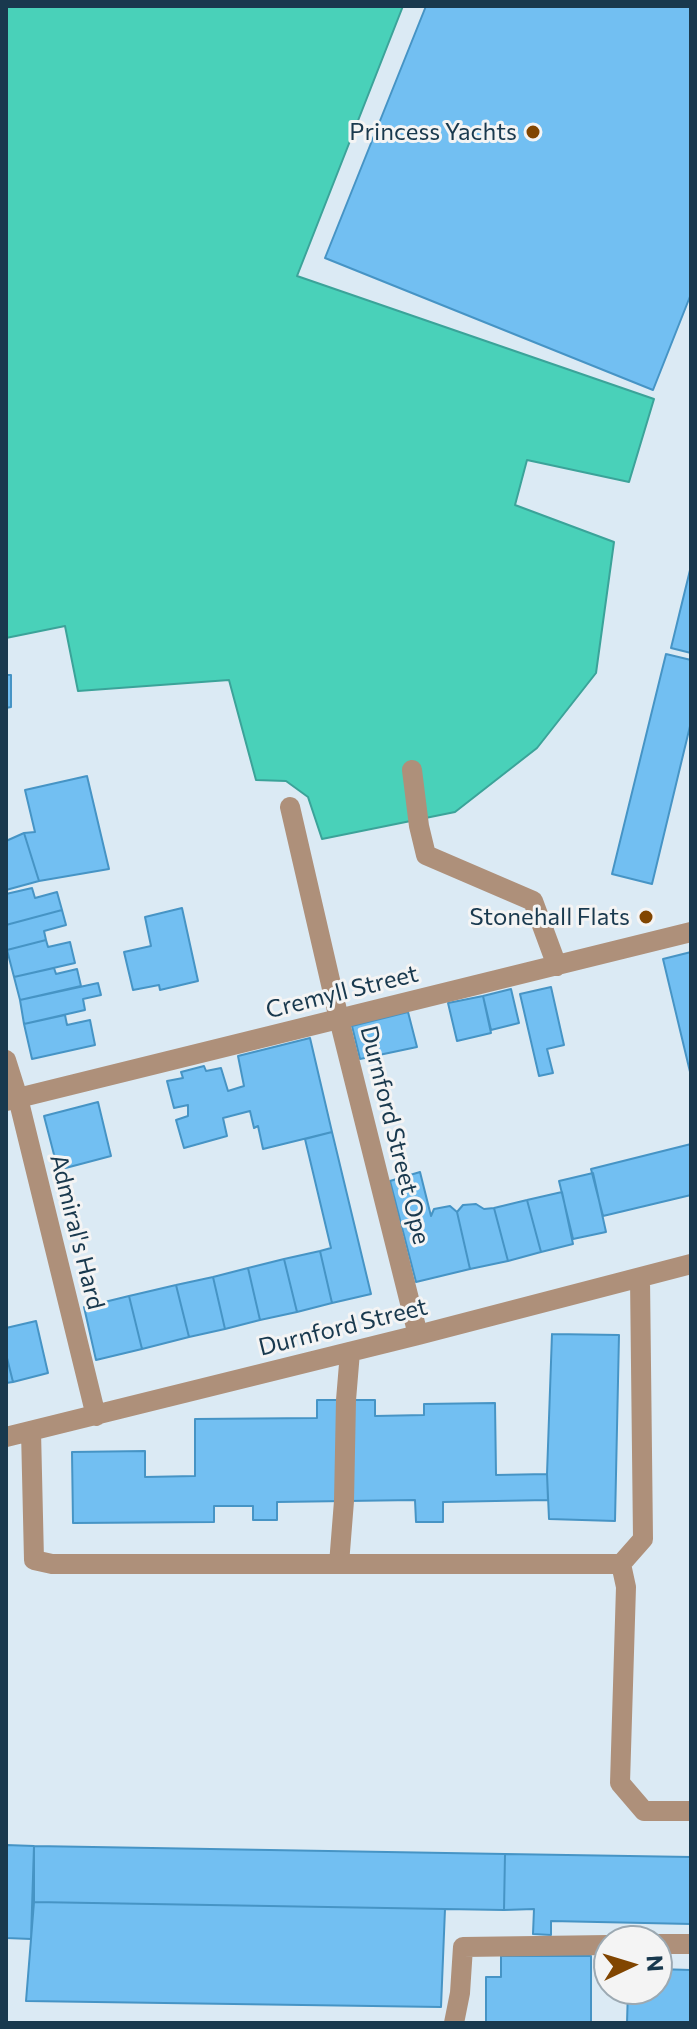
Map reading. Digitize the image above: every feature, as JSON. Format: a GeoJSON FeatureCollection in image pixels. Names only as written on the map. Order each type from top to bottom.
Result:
{"type":"FeatureCollection","features":[{"type":"Feature","properties":{"kind":"street"},"geometry":{"type":"LineString","coordinates":[[412,770],[426,855],[533,901],[557,966]]}},
{"type":"Feature","properties":{"kind":"street","name":"Durnford Street Ope"},"geometry":{"type":"LineString","coordinates":[[290,807],[418,1335]]}},
{"type":"Feature","properties":{"kind":"street","name":"Cremyll Street"},"geometry":{"type":"LineString","coordinates":[[12,1099],[691,932]]}},
{"type":"Feature","properties":{"kind":"street","name":"Admiral's Hard"},"geometry":{"type":"LineString","coordinates":[[6,1060],[12,1099],[96,1416]]}},
{"type":"Feature","properties":{"kind":"street","name":"Durnford Street"},"geometry":{"type":"LineString","coordinates":[[6,1437],[691,1264]]}},
{"type":"Feature","properties":{"kind":"street"},"geometry":{"type":"LineString","coordinates":[[31,1431],[34,1560],[52,1564],[621,1564],[643,1539],[640,1278]]}},
{"type":"Feature","properties":{"kind":"street"},"geometry":{"type":"LineString","coordinates":[[339,1564],[350,1352]]}},
{"type":"Feature","properties":{"kind":"street"},"geometry":{"type":"LineString","coordinates":[[621,1564],[626,1587],[620,1783],[644,1811],[691,1811]]}},
{"type":"Feature","properties":{"kind":"street"},"geometry":{"type":"LineString","coordinates":[[454,2023],[460,1993],[463,1947],[593,1945]]}},
{"type":"Feature","properties":{"kind":"shaded area"},"geometry":{"type":"Polygon","coordinates":[[[6,6],[403,6],[297,276],[654,399],[629,482],[527,460],[515,505],[614,542],[596,673],[537,748],[455,812],[322,839],[308,797],[286,781],[256,780],[229,680],[78,691],[65,626],[6,638],[6,6]]]}},
{"type":"Feature","properties":{"kind":"building","name":"Princess Yachts"},"geometry":{"type":"Polygon","coordinates":[[[426,6],[691,6],[691,294],[653,390],[325,258],[426,6]]]}},
{"type":"Feature","properties":{"kind":"building"},"geometry":{"type":"Polygon","coordinates":[[[691,566],[691,653],[671,648],[691,566]]]}},
{"type":"Feature","properties":{"kind":"building"},"geometry":{"type":"Polygon","coordinates":[[[666,654],[691,660],[691,722],[652,884],[612,874],[666,654]]]}},
{"type":"Feature","properties":{"kind":"building"},"geometry":{"type":"Polygon","coordinates":[[[6,675],[11,675],[11,707],[6,708],[6,675]]]}},
{"type":"Feature","properties":{"kind":"building"},"geometry":{"type":"Polygon","coordinates":[[[87,776],[109,869],[39,881],[24,833],[35,832],[25,790],[87,776]]]}},
{"type":"Feature","properties":{"kind":"building"},"geometry":{"type":"Polygon","coordinates":[[[24,833],[39,881],[6,890],[6,841],[24,833]]]}},
{"type":"Feature","properties":{"kind":"building"},"geometry":{"type":"Polygon","coordinates":[[[32,888],[35,898],[57,892],[62,910],[6,925],[6,894],[32,888]]]}},
{"type":"Feature","properties":{"kind":"building"},"geometry":{"type":"Polygon","coordinates":[[[182,908],[198,981],[160,990],[159,985],[133,990],[124,952],[151,946],[145,917],[182,908]]]}},
{"type":"Feature","properties":{"kind":"building"},"geometry":{"type":"Polygon","coordinates":[[[62,910],[66,925],[44,931],[46,940],[7,950],[6,925],[62,910]]]}},
{"type":"Feature","properties":{"kind":"building"},"geometry":{"type":"Polygon","coordinates":[[[46,940],[48,947],[70,942],[75,963],[14,977],[7,950],[46,940]]]}},
{"type":"Feature","properties":{"kind":"building"},"geometry":{"type":"Polygon","coordinates":[[[691,952],[691,1076],[663,959],[691,952]]]}},
{"type":"Feature","properties":{"kind":"building"},"geometry":{"type":"Polygon","coordinates":[[[54,968],[56,974],[77,969],[81,986],[20,1000],[14,977],[54,968]]]}},
{"type":"Feature","properties":{"kind":"building"},"geometry":{"type":"Polygon","coordinates":[[[98,983],[101,995],[83,999],[85,1010],[24,1024],[20,1000],[98,983]]]}},
{"type":"Feature","properties":{"kind":"building"},"geometry":{"type":"Polygon","coordinates":[[[551,987],[564,1045],[547,1049],[553,1073],[539,1076],[520,994],[551,987]]]}},
{"type":"Feature","properties":{"kind":"building"},"geometry":{"type":"Polygon","coordinates":[[[511,989],[519,1023],[491,1030],[483,996],[511,989]]]}},
{"type":"Feature","properties":{"kind":"building"},"geometry":{"type":"Polygon","coordinates":[[[483,996],[491,1033],[457,1041],[448,1003],[483,996]]]}},
{"type":"Feature","properties":{"kind":"building"},"geometry":{"type":"Polygon","coordinates":[[[408,1012],[417,1047],[360,1059],[352,1026],[408,1012]]]}},
{"type":"Feature","properties":{"kind":"building"},"geometry":{"type":"Polygon","coordinates":[[[65,1015],[67,1025],[90,1020],[95,1045],[32,1059],[24,1024],[65,1015]]]}},
{"type":"Feature","properties":{"kind":"building"},"geometry":{"type":"Polygon","coordinates":[[[310,1038],[332,1132],[263,1149],[258,1126],[254,1128],[250,1111],[223,1118],[227,1136],[184,1148],[176,1120],[188,1116],[188,1105],[174,1108],[167,1081],[183,1078],[181,1072],[204,1066],[206,1071],[221,1068],[228,1091],[244,1086],[238,1056],[310,1038]]]}},
{"type":"Feature","properties":{"kind":"building"},"geometry":{"type":"Polygon","coordinates":[[[98,1102],[111,1156],[58,1170],[44,1116],[98,1102]]]}},
{"type":"Feature","properties":{"kind":"building"},"geometry":{"type":"Polygon","coordinates":[[[332,1132],[371,1294],[332,1303],[320,1251],[331,1248],[305,1139],[332,1132]]]}},
{"type":"Feature","properties":{"kind":"building"},"geometry":{"type":"Polygon","coordinates":[[[691,1144],[691,1195],[603,1216],[591,1169],[691,1144]]]}},
{"type":"Feature","properties":{"kind":"building"},"geometry":{"type":"Polygon","coordinates":[[[420,1172],[431,1216],[434,1209],[450,1206],[457,1212],[470,1269],[416,1282],[390,1181],[420,1172]]]}},
{"type":"Feature","properties":{"kind":"building"},"geometry":{"type":"Polygon","coordinates":[[[593,1173],[606,1232],[573,1239],[559,1181],[593,1173]]]}},
{"type":"Feature","properties":{"kind":"building"},"geometry":{"type":"Polygon","coordinates":[[[562,1192],[573,1244],[541,1252],[527,1200],[562,1192]]]}},
{"type":"Feature","properties":{"kind":"building"},"geometry":{"type":"Polygon","coordinates":[[[527,1200],[541,1252],[508,1261],[494,1208],[527,1200]]]}},
{"type":"Feature","properties":{"kind":"building"},"geometry":{"type":"Polygon","coordinates":[[[476,1204],[484,1209],[494,1208],[508,1261],[470,1269],[457,1212],[463,1205],[476,1204]]]}},
{"type":"Feature","properties":{"kind":"building"},"geometry":{"type":"Polygon","coordinates":[[[320,1251],[332,1303],[297,1312],[284,1259],[320,1251]]]}},
{"type":"Feature","properties":{"kind":"building"},"geometry":{"type":"Polygon","coordinates":[[[284,1259],[297,1312],[260,1320],[248,1268],[284,1259]]]}},
{"type":"Feature","properties":{"kind":"building"},"geometry":{"type":"Polygon","coordinates":[[[248,1268],[260,1320],[225,1329],[213,1277],[248,1268]]]}},
{"type":"Feature","properties":{"kind":"building"},"geometry":{"type":"Polygon","coordinates":[[[213,1277],[225,1329],[189,1337],[176,1285],[213,1277]]]}},
{"type":"Feature","properties":{"kind":"building"},"geometry":{"type":"Polygon","coordinates":[[[176,1285],[189,1337],[142,1349],[129,1296],[176,1285]]]}},
{"type":"Feature","properties":{"kind":"building"},"geometry":{"type":"Polygon","coordinates":[[[129,1296],[142,1349],[96,1360],[84,1307],[129,1296]]]}},
{"type":"Feature","properties":{"kind":"building"},"geometry":{"type":"Polygon","coordinates":[[[36,1321],[48,1373],[13,1382],[6,1354],[6,1328],[36,1321]]]}},
{"type":"Feature","properties":{"kind":"building"},"geometry":{"type":"Polygon","coordinates":[[[552,1334],[619,1335],[615,1521],[549,1519],[547,1474],[552,1334]]]}},
{"type":"Feature","properties":{"kind":"building"},"geometry":{"type":"Polygon","coordinates":[[[6,1354],[13,1382],[6,1383],[6,1354]]]}},
{"type":"Feature","properties":{"kind":"building"},"geometry":{"type":"Polygon","coordinates":[[[317,1400],[375,1400],[375,1416],[424,1415],[424,1404],[495,1403],[496,1475],[547,1474],[548,1500],[443,1502],[443,1522],[416,1522],[415,1500],[277,1502],[277,1520],[253,1520],[253,1506],[214,1506],[214,1522],[73,1523],[72,1452],[145,1451],[145,1477],[195,1476],[195,1419],[317,1418],[317,1400]]]}},
{"type":"Feature","properties":{"kind":"building"},"geometry":{"type":"Polygon","coordinates":[[[6,1845],[34,1846],[31,1939],[6,1938],[6,1845]]]}},
{"type":"Feature","properties":{"kind":"building"},"geometry":{"type":"Polygon","coordinates":[[[34,1846],[505,1854],[504,1910],[34,1902],[34,1846]]]}},
{"type":"Feature","properties":{"kind":"building"},"geometry":{"type":"Polygon","coordinates":[[[505,1854],[691,1857],[691,1924],[551,1921],[551,1935],[533,1934],[534,1909],[504,1910],[505,1854]]]}},
{"type":"Feature","properties":{"kind":"building"},"geometry":{"type":"Polygon","coordinates":[[[34,1902],[445,1909],[441,2007],[26,2001],[34,1902]]]}},
{"type":"Feature","properties":{"kind":"building"},"geometry":{"type":"Polygon","coordinates":[[[501,1956],[591,1956],[591,2023],[486,2023],[486,1977],[501,1977],[501,1956]]]}},
{"type":"Feature","properties":{"kind":"building"},"geometry":{"type":"Polygon","coordinates":[[[673,1969],[691,1970],[691,2023],[627,2023],[628,2005],[673,2005],[673,1969]]]}},
{"type":"Feature","properties":{"kind":"place","name":"Princess Yachts"},"geometry":{"type":"Point","coordinates":[533,132]}},
{"type":"Feature","properties":{"kind":"place","name":"Stonehall Flats"},"geometry":{"type":"Point","coordinates":[646,917]}}]}
